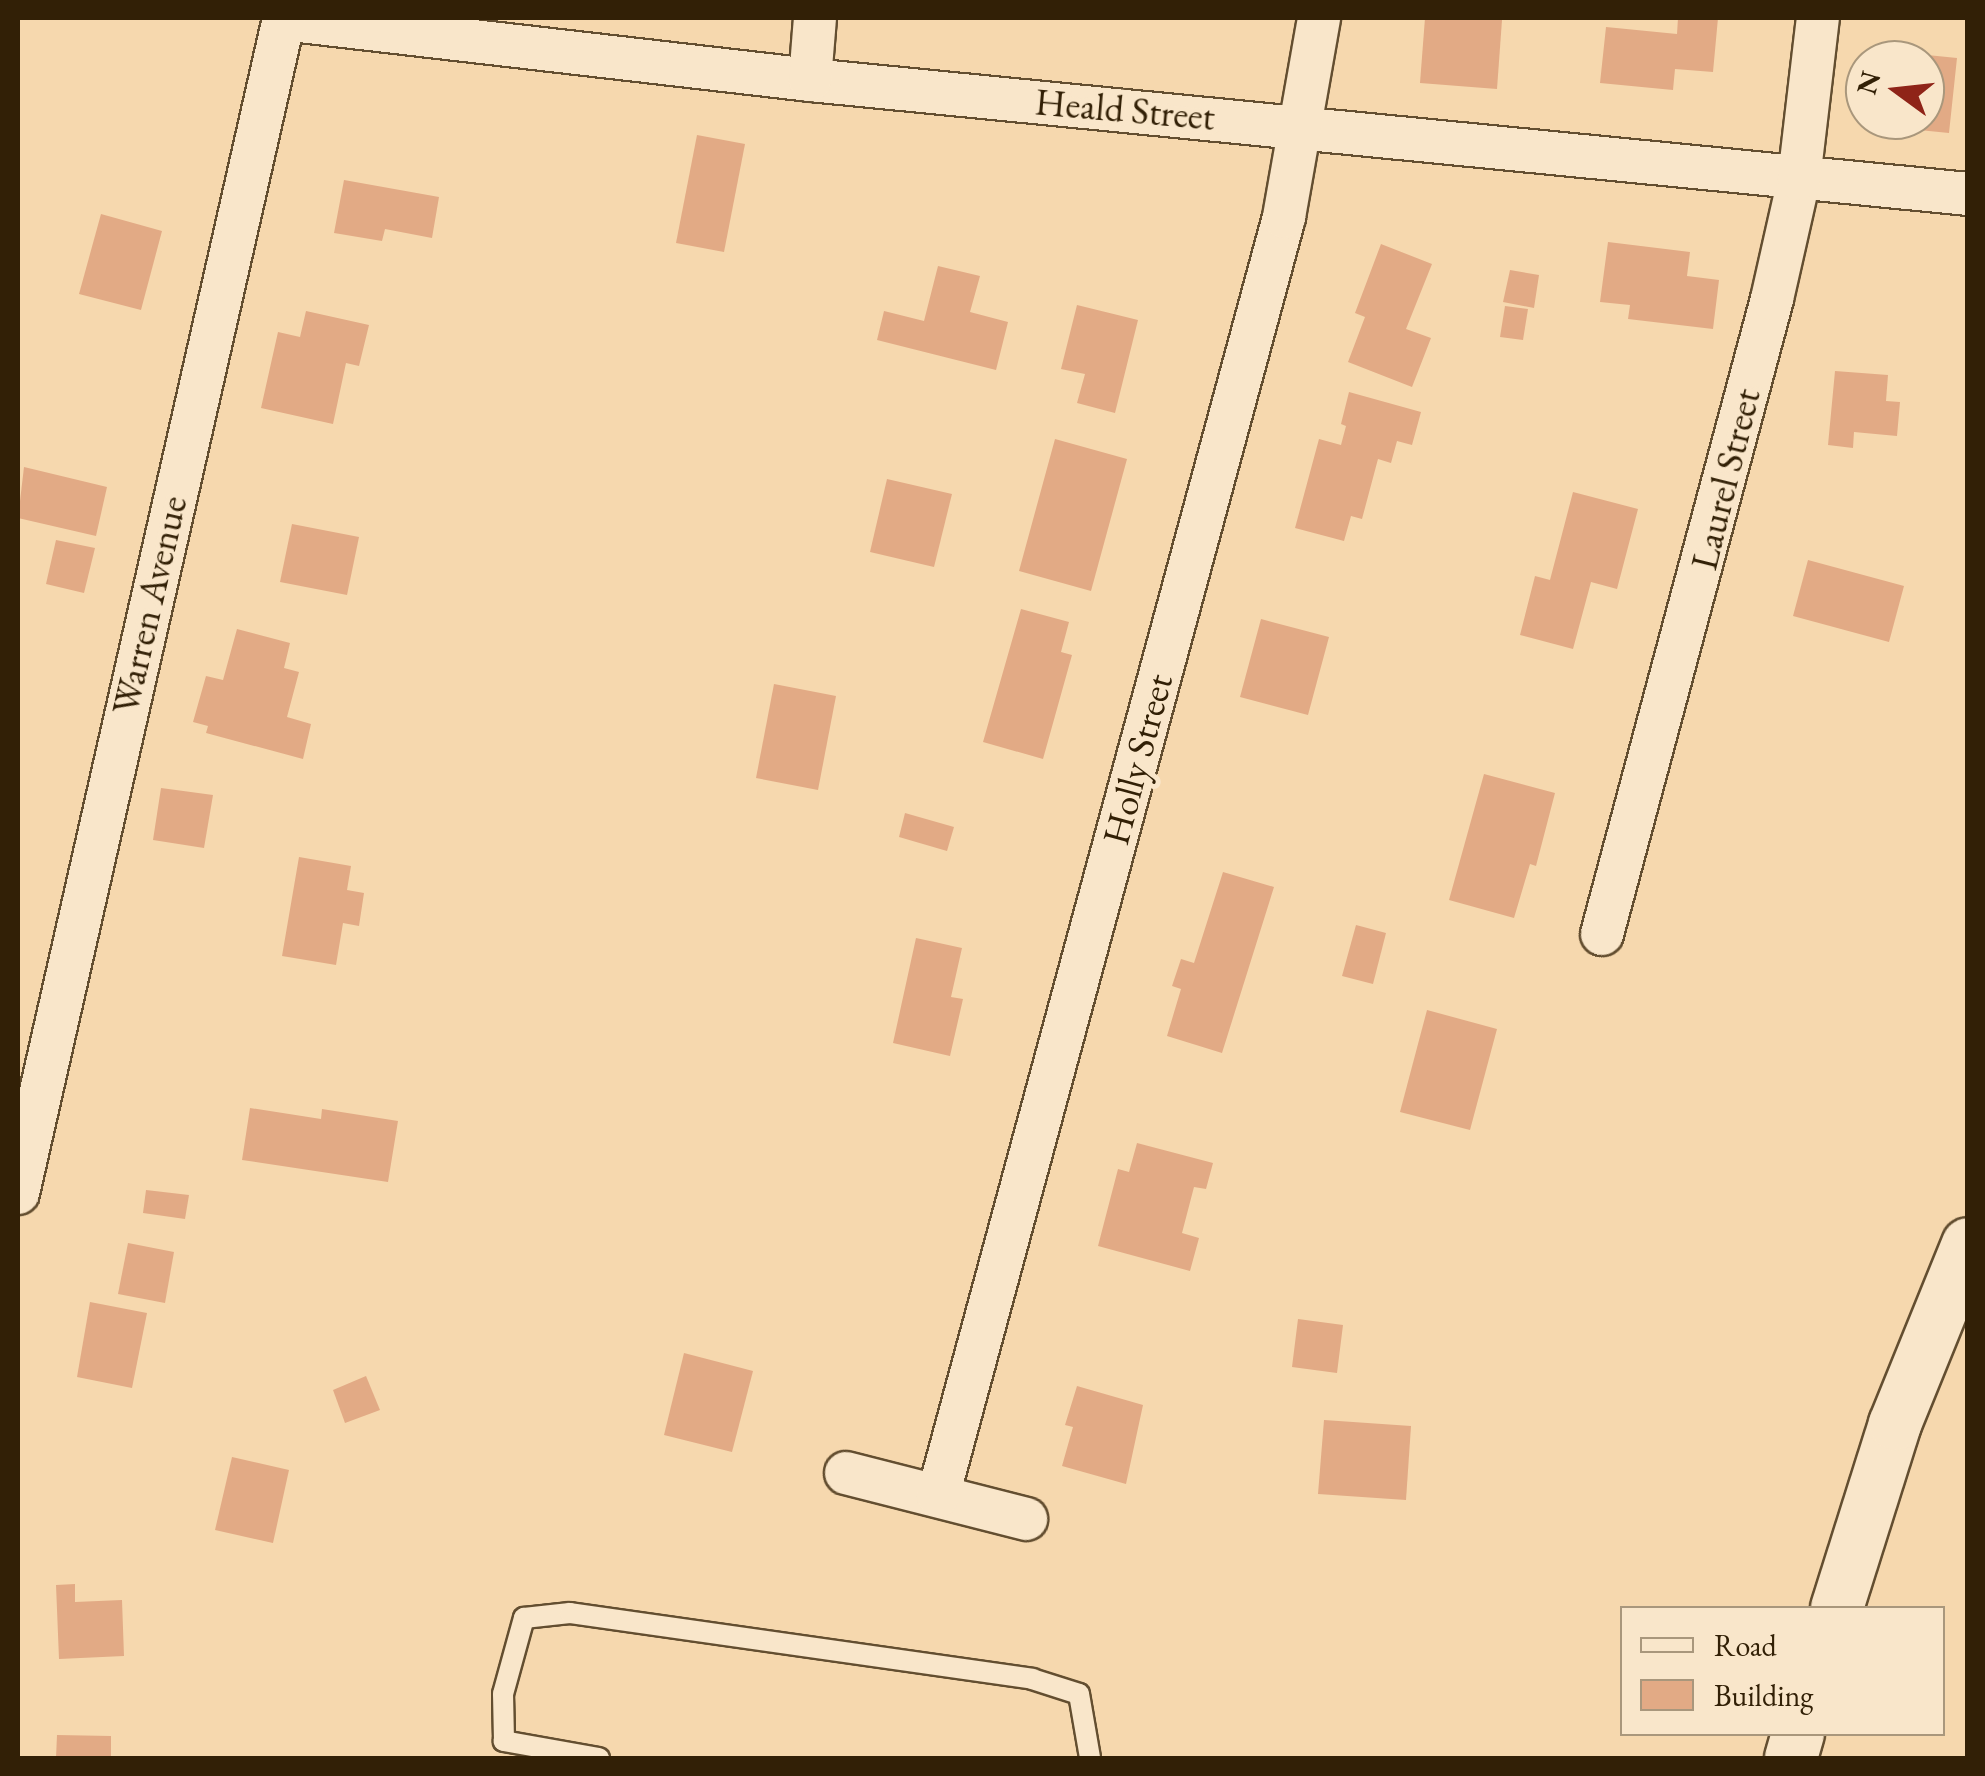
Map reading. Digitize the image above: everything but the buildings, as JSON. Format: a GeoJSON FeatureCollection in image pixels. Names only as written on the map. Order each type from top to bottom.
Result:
{"type":"FeatureCollection","features":[{"type":"Feature","properties":{"kind":"street","name":"Heald Street"},"geometry":{"type":"LineString","coordinates":[[283,18],[810,80],[1968,194]]}},
{"type":"Feature","properties":{"kind":"street","name":"Warren Avenue"},"geometry":{"type":"LineString","coordinates":[[18,1193],[283,18]]}},
{"type":"Feature","properties":{"kind":"street"},"geometry":{"type":"LineString","coordinates":[[810,80],[816,18]]}},
{"type":"Feature","properties":{"kind":"street","name":"Holly Street"},"geometry":{"type":"LineString","coordinates":[[938,1496],[1284,217],[1303,127],[1319,18]]}},
{"type":"Feature","properties":{"kind":"street","name":"Laurel Street"},"geometry":{"type":"LineString","coordinates":[[1602,934],[1700,579],[1799,179],[1818,18]]}},
{"type":"Feature","properties":{"kind":"street"},"geometry":{"type":"LineString","coordinates":[[1838,1606],[1895,1424],[1968,1244]]}},
{"type":"Feature","properties":{"kind":"street"},"geometry":{"type":"LineString","coordinates":[[846,1473],[1026,1519]]}},
{"type":"Feature","properties":{"kind":"lane"},"geometry":{"type":"LineString","coordinates":[[599,1758],[504,1741],[503,1694],[524,1618],[570,1613],[1032,1678],[1078,1694],[1090,1758]]}}]}
